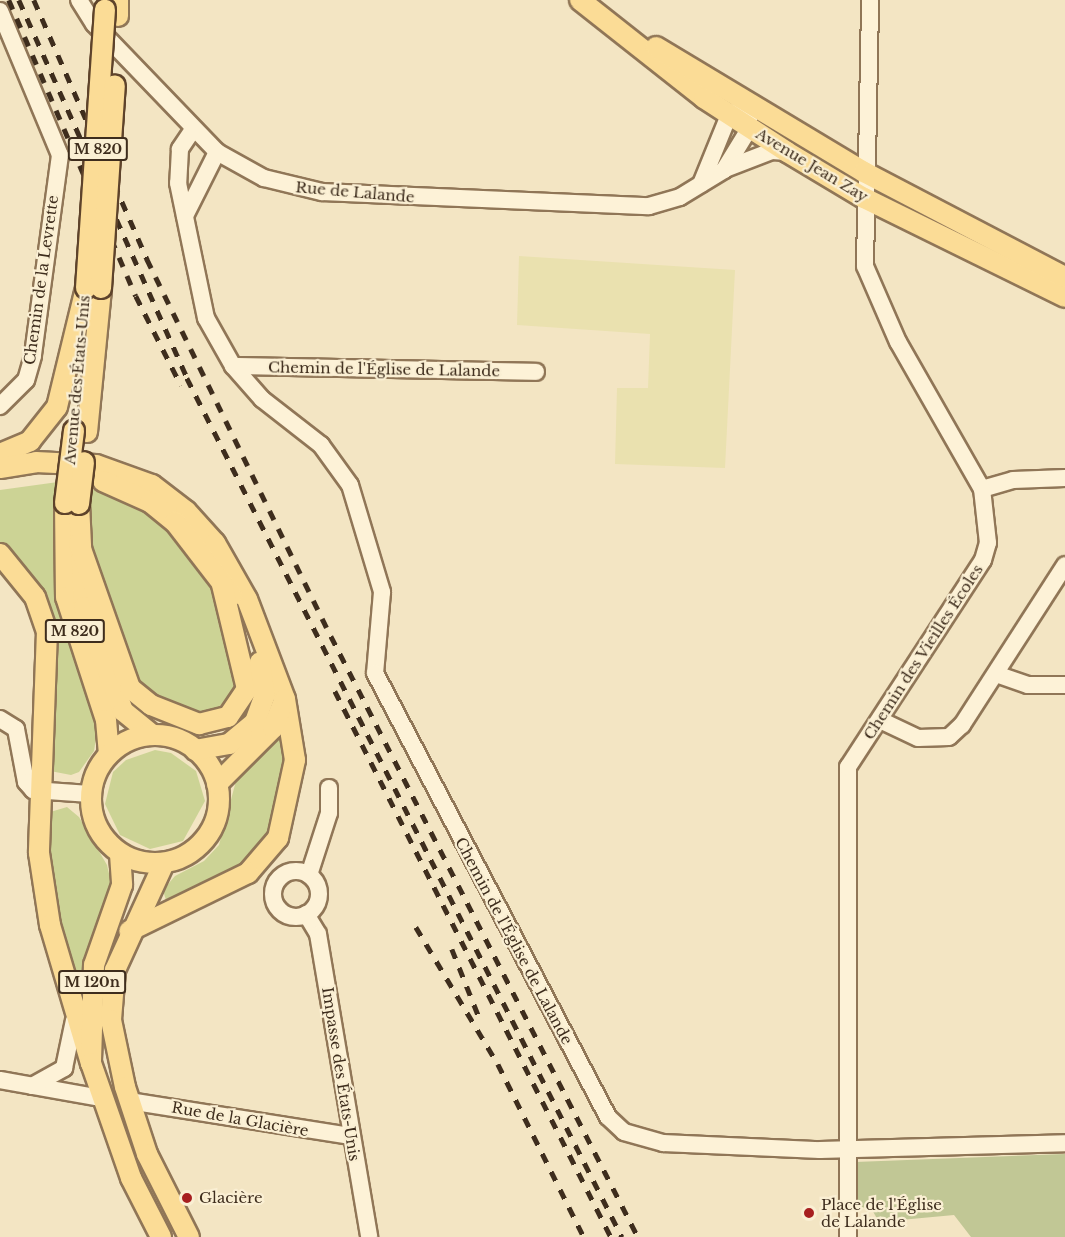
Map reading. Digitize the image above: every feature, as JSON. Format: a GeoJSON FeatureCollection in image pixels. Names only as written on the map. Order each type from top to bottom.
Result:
{"type":"FeatureCollection","features":[{"type":"Feature","properties":{"kind":"main road","name":"Avenue Jean Zay"},"geometry":{"type":"LineString","coordinates":[[580,0],[864,172],[1065,277]]}},
{"type":"Feature","properties":{"kind":"main road","name":"Avenue Jean Zay"},"geometry":{"type":"LineString","coordinates":[[580,0],[729,115],[787,152],[864,198],[1065,297]]}},
{"type":"Feature","properties":{"kind":"main road","name":"Avenue des États-Unis"},"geometry":{"type":"LineString","coordinates":[[109,754],[106,720],[66,597],[72,504],[93,288],[111,200],[111,7]]}},
{"type":"Feature","properties":{"kind":"main road"},"geometry":{"type":"LineString","coordinates":[[0,454],[30,441],[57,408],[93,288]]}},
{"type":"Feature","properties":{"kind":"main road"},"geometry":{"type":"LineString","coordinates":[[0,468],[36,462],[96,465],[152,485],[186,511],[215,543],[247,599],[285,699],[295,760],[278,838],[248,873],[129,932]]}},
{"type":"Feature","properties":{"kind":"main road"},"geometry":{"type":"LineString","coordinates":[[0,480],[71,474],[123,487],[175,522],[220,577],[255,647],[265,695],[243,734],[215,748],[195,750],[153,735],[109,754],[90,794],[97,828],[120,854],[164,863],[202,844],[219,806],[217,784],[195,750]]}},
{"type":"Feature","properties":{"kind":"main road","name":"Avenue des États-Unis"},"geometry":{"type":"LineString","coordinates":[[72,504],[80,543],[130,688],[151,705],[199,724],[228,717],[247,689],[220,577]]}},
{"type":"Feature","properties":{"kind":"main road","name":"Avenue des États-Unis"},"geometry":{"type":"LineString","coordinates":[[80,543],[84,607],[104,665],[123,711],[153,735]]}},
{"type":"Feature","properties":{"kind":"main road"},"geometry":{"type":"LineString","coordinates":[[0,554],[35,597],[47,631],[39,789],[44,893],[74,1020],[91,1063]]}},
{"type":"Feature","properties":{"kind":"main road"},"geometry":{"type":"LineString","coordinates":[[217,784],[273,728],[285,699]]}},
{"type":"Feature","properties":{"kind":"main road","name":"M 120n"},"geometry":{"type":"LineString","coordinates":[[120,854],[122,885],[93,975],[91,1063],[101,1098],[131,1178],[161,1237]]}},
{"type":"Feature","properties":{"kind":"main road","name":"M 120n"},"geometry":{"type":"LineString","coordinates":[[164,863],[129,932],[111,997],[129,1101],[147,1154],[189,1237]]}},
{"type":"Feature","properties":{"kind":"street","name":"Rue de Lalande"},"geometry":{"type":"LineString","coordinates":[[79,0],[94,24],[192,131],[217,152],[264,178],[322,192],[612,208],[649,206],[701,184],[724,170],[755,156],[787,152]]}},
{"type":"Feature","properties":{"kind":"street","name":"Chemin des Vieilles Écoles"},"geometry":{"type":"LineString","coordinates":[[848,1149],[844,784],[848,767],[983,560],[988,527],[982,489],[874,293],[862,244],[870,0]]}},
{"type":"Feature","properties":{"kind":"street","name":"Chemin de la Levrette"},"geometry":{"type":"LineString","coordinates":[[0,11],[60,155],[33,356],[26,380],[0,406]]}},
{"type":"Feature","properties":{"kind":"street","name":"Rue de Lalande"},"geometry":{"type":"LineString","coordinates":[[724,170],[748,127],[752,105]]}},
{"type":"Feature","properties":{"kind":"street"},"geometry":{"type":"LineString","coordinates":[[701,184],[729,115],[752,105]]}},
{"type":"Feature","properties":{"kind":"street","name":"Chemin de l'Église de Lalande"},"geometry":{"type":"LineString","coordinates":[[192,131],[178,164],[185,216],[206,318],[233,366],[262,399],[321,445],[350,485],[382,592],[375,674],[608,1117],[624,1132],[663,1143],[848,1149],[1065,1143]]}},
{"type":"Feature","properties":{"kind":"street"},"geometry":{"type":"LineString","coordinates":[[185,216],[217,152]]}},
{"type":"Feature","properties":{"kind":"street","name":"Chemin de l'Église de Lalande"},"geometry":{"type":"LineString","coordinates":[[233,366],[536,372]]}},
{"type":"Feature","properties":{"kind":"street"},"geometry":{"type":"LineString","coordinates":[[982,489],[1013,480],[1065,478]]}},
{"type":"Feature","properties":{"kind":"street"},"geometry":{"type":"LineString","coordinates":[[880,720],[918,738],[949,736],[996,674],[1065,566]]}},
{"type":"Feature","properties":{"kind":"street"},"geometry":{"type":"LineString","coordinates":[[996,674],[1028,685],[1065,685]]}},
{"type":"Feature","properties":{"kind":"street"},"geometry":{"type":"LineString","coordinates":[[0,719],[16,729],[26,782],[39,789],[90,794]]}},
{"type":"Feature","properties":{"kind":"street"},"geometry":{"type":"LineString","coordinates":[[309,875],[284,874],[273,896],[282,911],[306,914],[318,898],[309,875],[329,813],[329,788]]}},
{"type":"Feature","properties":{"kind":"street","name":"Impasse des États-Unis"},"geometry":{"type":"LineString","coordinates":[[306,914],[318,934],[369,1237]]}},
{"type":"Feature","properties":{"kind":"street"},"geometry":{"type":"LineString","coordinates":[[31,1086],[64,1068],[74,1020]]}},
{"type":"Feature","properties":{"kind":"street"},"geometry":{"type":"LineString","coordinates":[[0,1080],[101,1098]]}},
{"type":"Feature","properties":{"kind":"street","name":"Rue de la Glacière"},"geometry":{"type":"LineString","coordinates":[[129,1101],[351,1136]]}},
{"type":"Feature","properties":{"kind":"street"},"geometry":{"type":"LineString","coordinates":[[848,1149],[848,1237]]}},
{"type":"Feature","properties":{"kind":"shaded area"},"geometry":{"type":"Polygon","coordinates":[[[519,256],[735,270],[725,468],[615,464],[617,388],[648,388],[650,334],[517,325],[519,256]]]}},
{"type":"Feature","properties":{"kind":"green space"},"geometry":{"type":"Polygon","coordinates":[[[58,482],[54,547],[60,605],[98,725],[94,751],[79,772],[71,775],[45,770],[53,656],[0,547],[0,490],[58,482]]]}},
{"type":"Feature","properties":{"kind":"green space"},"geometry":{"type":"Polygon","coordinates":[[[87,490],[102,490],[140,509],[178,538],[218,599],[237,665],[236,691],[210,715],[188,716],[138,686],[91,549],[87,490]]]}},
{"type":"Feature","properties":{"kind":"green space"},"geometry":{"type":"Polygon","coordinates":[[[285,725],[288,741],[276,827],[243,869],[167,904],[163,890],[175,876],[204,861],[219,845],[237,777],[285,725]]]}},
{"type":"Feature","properties":{"kind":"green space"},"geometry":{"type":"Polygon","coordinates":[[[155,750],[171,753],[196,771],[205,801],[183,841],[150,849],[120,835],[105,804],[113,772],[126,760],[155,750]]]}},
{"type":"Feature","properties":{"kind":"green space"},"geometry":{"type":"Polygon","coordinates":[[[67,807],[79,817],[107,865],[113,891],[89,947],[82,1016],[51,905],[47,813],[67,807]]]}},
{"type":"Feature","properties":{"kind":"green space"},"geometry":{"type":"Polygon","coordinates":[[[1065,1154],[1065,1237],[971,1237],[954,1215],[879,1222],[871,1208],[857,1207],[855,1162],[1065,1154]]]}},
{"type":"Feature","properties":{"kind":"railway"},"geometry":{"type":"LineString","coordinates":[[9,0],[136,296],[181,385]]}},
{"type":"Feature","properties":{"kind":"railway"},"geometry":{"type":"LineString","coordinates":[[19,0],[187,378],[622,1237]]}},
{"type":"Feature","properties":{"kind":"railway"},"geometry":{"type":"LineString","coordinates":[[34,0],[147,259],[331,636],[638,1237]]}},
{"type":"Feature","properties":{"kind":"railway"},"geometry":{"type":"LineString","coordinates":[[335,691],[611,1237]]}},
{"type":"Feature","properties":{"kind":"railway"},"geometry":{"type":"LineString","coordinates":[[416,927],[498,1064],[584,1237]]}},
{"type":"Feature","properties":{"kind":"railway"},"geometry":{"type":"LineString","coordinates":[[452,949],[481,1022]]}},
{"type":"Feature","properties":{"kind":"place","name":"Glacière"},"geometry":{"type":"Point","coordinates":[187,1198]}},
{"type":"Feature","properties":{"kind":"place","name":"Place de l'Église de Lalande"},"geometry":{"type":"Point","coordinates":[809,1213]}}]}
